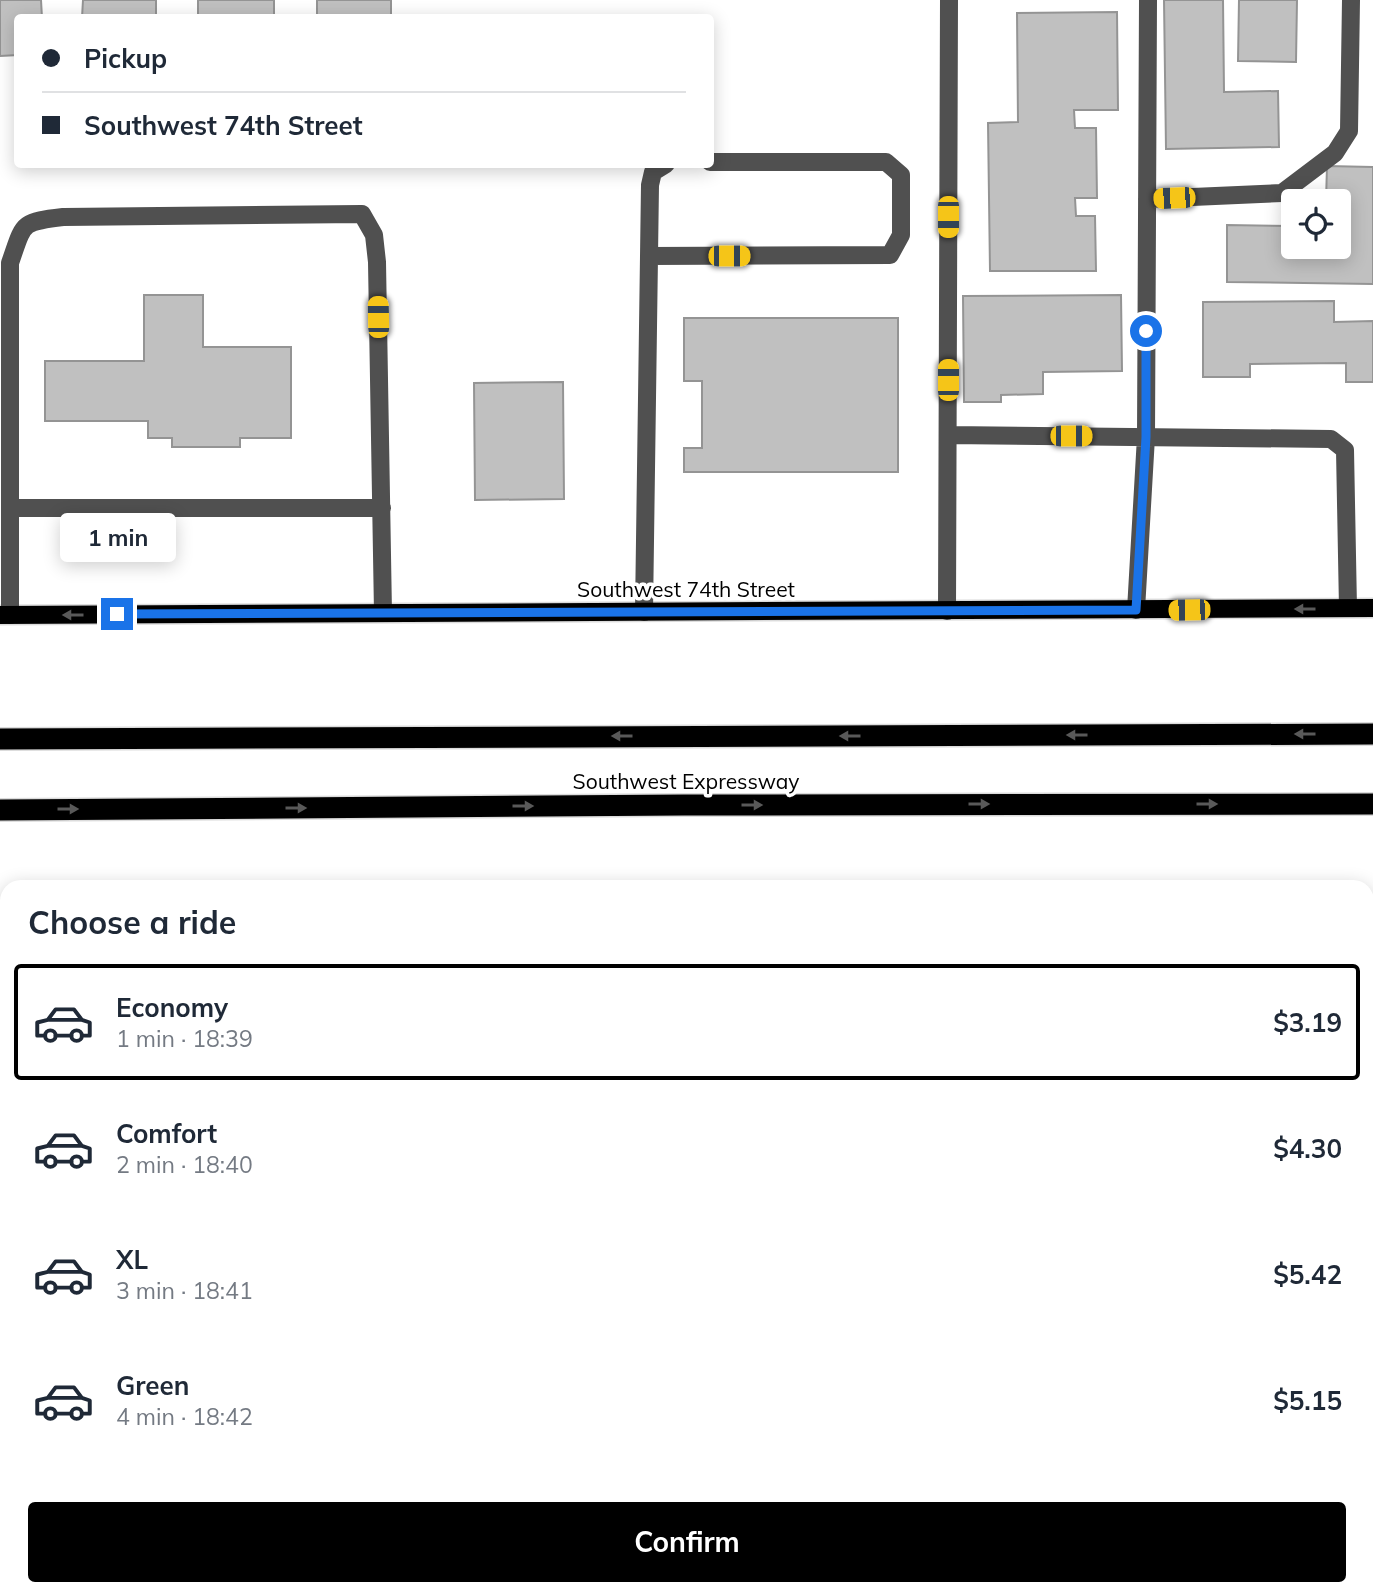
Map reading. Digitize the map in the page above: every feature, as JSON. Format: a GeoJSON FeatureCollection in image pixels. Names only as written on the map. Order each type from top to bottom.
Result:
{"type":"FeatureCollection","features":[{"type":"Feature","properties":{"kind":"highway"},"geometry":{"type":"LineString","coordinates":[[0,739],[1373,734]]}},
{"type":"Feature","properties":{"kind":"highway","name":"Southwest Expressway"},"geometry":{"type":"LineString","coordinates":[[0,810],[1373,804]]}},
{"type":"Feature","properties":{"kind":"main road","name":"Southwest 74th Street"},"geometry":{"type":"LineString","coordinates":[[5,615],[1373,608]]}},
{"type":"Feature","properties":{"kind":"lane"},"geometry":{"type":"LineString","coordinates":[[947,611],[949,0]]}},
{"type":"Feature","properties":{"kind":"lane"},"geometry":{"type":"LineString","coordinates":[[1136,610],[1146,437],[1149,0]]}},
{"type":"Feature","properties":{"kind":"lane"},"geometry":{"type":"LineString","coordinates":[[1147,199],[1282,193],[1335,153],[1349,131],[1351,0]]}},
{"type":"Feature","properties":{"kind":"lane"},"geometry":{"type":"LineString","coordinates":[[649,256],[890,255],[901,235],[901,175],[886,162],[714,162]]}},
{"type":"Feature","properties":{"kind":"lane"},"geometry":{"type":"LineString","coordinates":[[645,612],[650,185],[653,172],[660,168]]}},
{"type":"Feature","properties":{"kind":"lane"},"geometry":{"type":"LineString","coordinates":[[5,615],[10,508],[5,267],[21,232],[32,221],[63,217],[362,214],[374,235],[377,262],[383,613]]}},
{"type":"Feature","properties":{"kind":"lane"},"geometry":{"type":"LineString","coordinates":[[947,435],[1332,439],[1345,450],[1348,608]]}},
{"type":"Feature","properties":{"kind":"lane"},"geometry":{"type":"LineString","coordinates":[[10,508],[382,508]]}},
{"type":"Feature","properties":{"kind":"building"},"geometry":{"type":"Polygon","coordinates":[[[0,0],[41,0],[42,14],[14,14],[14,55],[0,56],[0,0]]]}},
{"type":"Feature","properties":{"kind":"building"},"geometry":{"type":"Polygon","coordinates":[[[83,0],[156,0],[156,14],[82,14],[83,0]]]}},
{"type":"Feature","properties":{"kind":"building"},"geometry":{"type":"Polygon","coordinates":[[[198,0],[274,0],[274,14],[198,14],[198,0]]]}},
{"type":"Feature","properties":{"kind":"building"},"geometry":{"type":"Polygon","coordinates":[[[317,0],[391,0],[391,14],[317,14],[317,0]]]}},
{"type":"Feature","properties":{"kind":"building"},"geometry":{"type":"Polygon","coordinates":[[[1164,0],[1223,0],[1224,92],[1278,91],[1279,147],[1166,149],[1164,0]]]}},
{"type":"Feature","properties":{"kind":"building"},"geometry":{"type":"Polygon","coordinates":[[[1239,0],[1297,0],[1296,62],[1238,61],[1239,0]]]}},
{"type":"Feature","properties":{"kind":"building"},"geometry":{"type":"Polygon","coordinates":[[[1117,12],[1118,110],[1074,110],[1075,128],[1096,128],[1097,198],[1075,198],[1076,216],[1095,216],[1096,271],[990,271],[988,123],[1018,122],[1017,13],[1117,12]]]}},
{"type":"Feature","properties":{"kind":"building"},"geometry":{"type":"Polygon","coordinates":[[[1327,166],[1373,167],[1373,284],[1227,282],[1227,225],[1281,226],[1281,259],[1351,259],[1351,189],[1326,189],[1327,166]]]}},
{"type":"Feature","properties":{"kind":"building"},"geometry":{"type":"Polygon","coordinates":[[[144,295],[203,295],[203,347],[291,347],[291,438],[240,438],[240,447],[172,447],[172,438],[148,438],[148,421],[45,421],[45,361],[144,361],[144,295]]]}},
{"type":"Feature","properties":{"kind":"building"},"geometry":{"type":"Polygon","coordinates":[[[1121,295],[1122,371],[1043,372],[1043,394],[1001,395],[1001,402],[964,402],[963,296],[1121,295]]]}},
{"type":"Feature","properties":{"kind":"building"},"geometry":{"type":"Polygon","coordinates":[[[1334,301],[1334,322],[1373,321],[1373,382],[1346,382],[1346,363],[1250,364],[1250,377],[1203,377],[1203,302],[1334,301]]]}},
{"type":"Feature","properties":{"kind":"building"},"geometry":{"type":"Polygon","coordinates":[[[684,318],[898,318],[898,472],[684,472],[684,448],[702,448],[702,381],[684,381],[684,318]]]}},
{"type":"Feature","properties":{"kind":"building"},"geometry":{"type":"Polygon","coordinates":[[[563,382],[564,499],[475,500],[474,383],[563,382]]]}},
{"type":"Feature","properties":{"kind":"route"},"geometry":{"type":"LineString","coordinates":[[117,614],[1136,610],[1146,437],[1146,331]]}}]}
